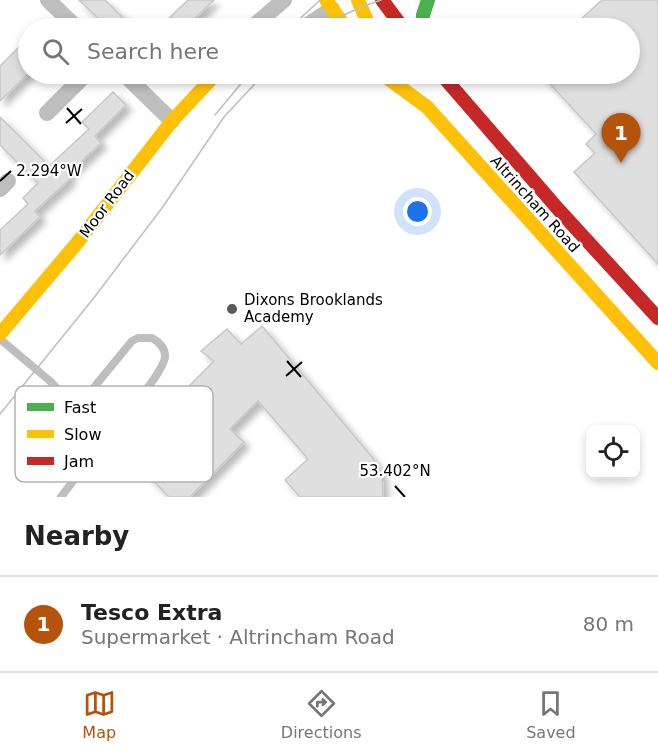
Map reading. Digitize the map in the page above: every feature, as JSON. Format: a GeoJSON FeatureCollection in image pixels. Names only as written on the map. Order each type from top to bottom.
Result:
{"type":"FeatureCollection","features":[{"type":"Feature","properties":{"kind":"main road"},"geometry":{"type":"LineString","coordinates":[[340,18],[331,3],[349,0]]}},
{"type":"Feature","properties":{"kind":"main road"},"geometry":{"type":"LineString","coordinates":[[358,0],[366,18]]}},
{"type":"Feature","properties":{"kind":"main road"},"geometry":{"type":"LineString","coordinates":[[382,0],[396,18]]}},
{"type":"Feature","properties":{"kind":"main road"},"geometry":{"type":"LineString","coordinates":[[423,18],[428,0]]}},
{"type":"Feature","properties":{"kind":"main road","name":"Moor Road"},"geometry":{"type":"LineString","coordinates":[[0,334],[77,243],[172,121],[207,84]]}},
{"type":"Feature","properties":{"kind":"main road","name":"Altrincham Road"},"geometry":{"type":"LineString","coordinates":[[396,84],[427,107],[658,363]]}},
{"type":"Feature","properties":{"kind":"main road"},"geometry":{"type":"LineString","coordinates":[[412,84],[427,107]]}},
{"type":"Feature","properties":{"kind":"main road","name":"Altrincham Road"},"geometry":{"type":"LineString","coordinates":[[450,84],[558,209],[658,318]]}},
{"type":"Feature","properties":{"kind":"street"},"geometry":{"type":"LineString","coordinates":[[48,0],[67,18]]}},
{"type":"Feature","properties":{"kind":"street"},"geometry":{"type":"LineString","coordinates":[[263,18],[284,0]]}},
{"type":"Feature","properties":{"kind":"street"},"geometry":{"type":"LineString","coordinates":[[314,18],[331,3]]}},
{"type":"Feature","properties":{"kind":"street"},"geometry":{"type":"LineString","coordinates":[[47,113],[76,84]]}},
{"type":"Feature","properties":{"kind":"street"},"geometry":{"type":"LineString","coordinates":[[134,84],[172,121]]}},
{"type":"Feature","properties":{"kind":"lane"},"geometry":{"type":"LineString","coordinates":[[95,386],[132,341],[138,338],[152,338],[163,347],[165,356],[159,374],[149,386]]}},
{"type":"Feature","properties":{"kind":"lane"},"geometry":{"type":"LineString","coordinates":[[0,339],[55,386]]}},
{"type":"Feature","properties":{"kind":"lane"},"geometry":{"type":"LineString","coordinates":[[61,497],[72,482]]}},
{"type":"Feature","properties":{"kind":"building"},"geometry":{"type":"Polygon","coordinates":[[[79,0],[105,0],[123,18],[98,18],[79,0]]]}},
{"type":"Feature","properties":{"kind":"building"},"geometry":{"type":"Polygon","coordinates":[[[188,0],[214,0],[195,18],[169,18],[188,0]]]}},
{"type":"Feature","properties":{"kind":"building"},"geometry":{"type":"Polygon","coordinates":[[[602,0],[658,0],[658,264],[574,172],[595,153],[586,144],[596,134],[550,84],[640,84],[640,18],[582,18],[602,0]]]}},
{"type":"Feature","properties":{"kind":"building"},"geometry":{"type":"Polygon","coordinates":[[[18,48],[18,84],[0,101],[0,66],[18,48]]]}},
{"type":"Feature","properties":{"kind":"building"},"geometry":{"type":"Polygon","coordinates":[[[113,92],[126,105],[95,136],[101,143],[67,175],[70,179],[35,211],[40,217],[0,255],[0,230],[28,204],[23,198],[38,183],[0,145],[0,117],[49,166],[89,129],[82,122],[113,92]]]}},
{"type":"Feature","properties":{"kind":"building"},"geometry":{"type":"Polygon","coordinates":[[[262,326],[372,457],[382,474],[383,497],[300,497],[285,480],[308,459],[258,401],[230,429],[244,442],[213,474],[213,386],[189,386],[214,361],[201,351],[227,329],[241,344],[262,326]]]}},
{"type":"Feature","properties":{"kind":"building"},"geometry":{"type":"Polygon","coordinates":[[[154,482],[205,482],[190,497],[169,497],[154,482]]]}},
{"type":"Feature","properties":{"kind":"tram line"},"geometry":{"type":"LineString","coordinates":[[301,18],[320,0]]}},
{"type":"Feature","properties":{"kind":"tram line"},"geometry":{"type":"LineString","coordinates":[[337,18],[381,0]]}},
{"type":"Feature","properties":{"kind":"tram line"},"geometry":{"type":"LineString","coordinates":[[215,115],[241,84]]}},
{"type":"Feature","properties":{"kind":"tram line"},"geometry":{"type":"LineString","coordinates":[[23,386],[162,208],[224,117],[255,84]]}},
{"type":"Feature","properties":{"kind":"tram line"},"geometry":{"type":"LineString","coordinates":[[0,414],[15,395]]}},
{"type":"Feature","properties":{"kind":"traffic: fast"},"geometry":{"type":"LineString","coordinates":[[423,18],[428,0]]}},
{"type":"Feature","properties":{"kind":"traffic: slow"},"geometry":{"type":"LineString","coordinates":[[326,0],[339,18]]}},
{"type":"Feature","properties":{"kind":"traffic: slow"},"geometry":{"type":"LineString","coordinates":[[358,0],[366,18]]}},
{"type":"Feature","properties":{"kind":"traffic: slow"},"geometry":{"type":"LineString","coordinates":[[0,334],[77,243],[172,121],[207,84]]}},
{"type":"Feature","properties":{"kind":"traffic: slow"},"geometry":{"type":"LineString","coordinates":[[396,84],[427,107],[658,363]]}},
{"type":"Feature","properties":{"kind":"traffic: jam"},"geometry":{"type":"LineString","coordinates":[[382,0],[396,18]]}},
{"type":"Feature","properties":{"kind":"traffic: jam"},"geometry":{"type":"LineString","coordinates":[[450,84],[558,209],[658,318]]}},
{"type":"Feature","properties":{"kind":"place","name":"Tesco Extra"},"geometry":{"type":"Point","coordinates":[621,163]}},
{"type":"Feature","properties":{"kind":"place","name":"Dixons Brooklands Academy"},"geometry":{"type":"Point","coordinates":[232,309]}}]}
